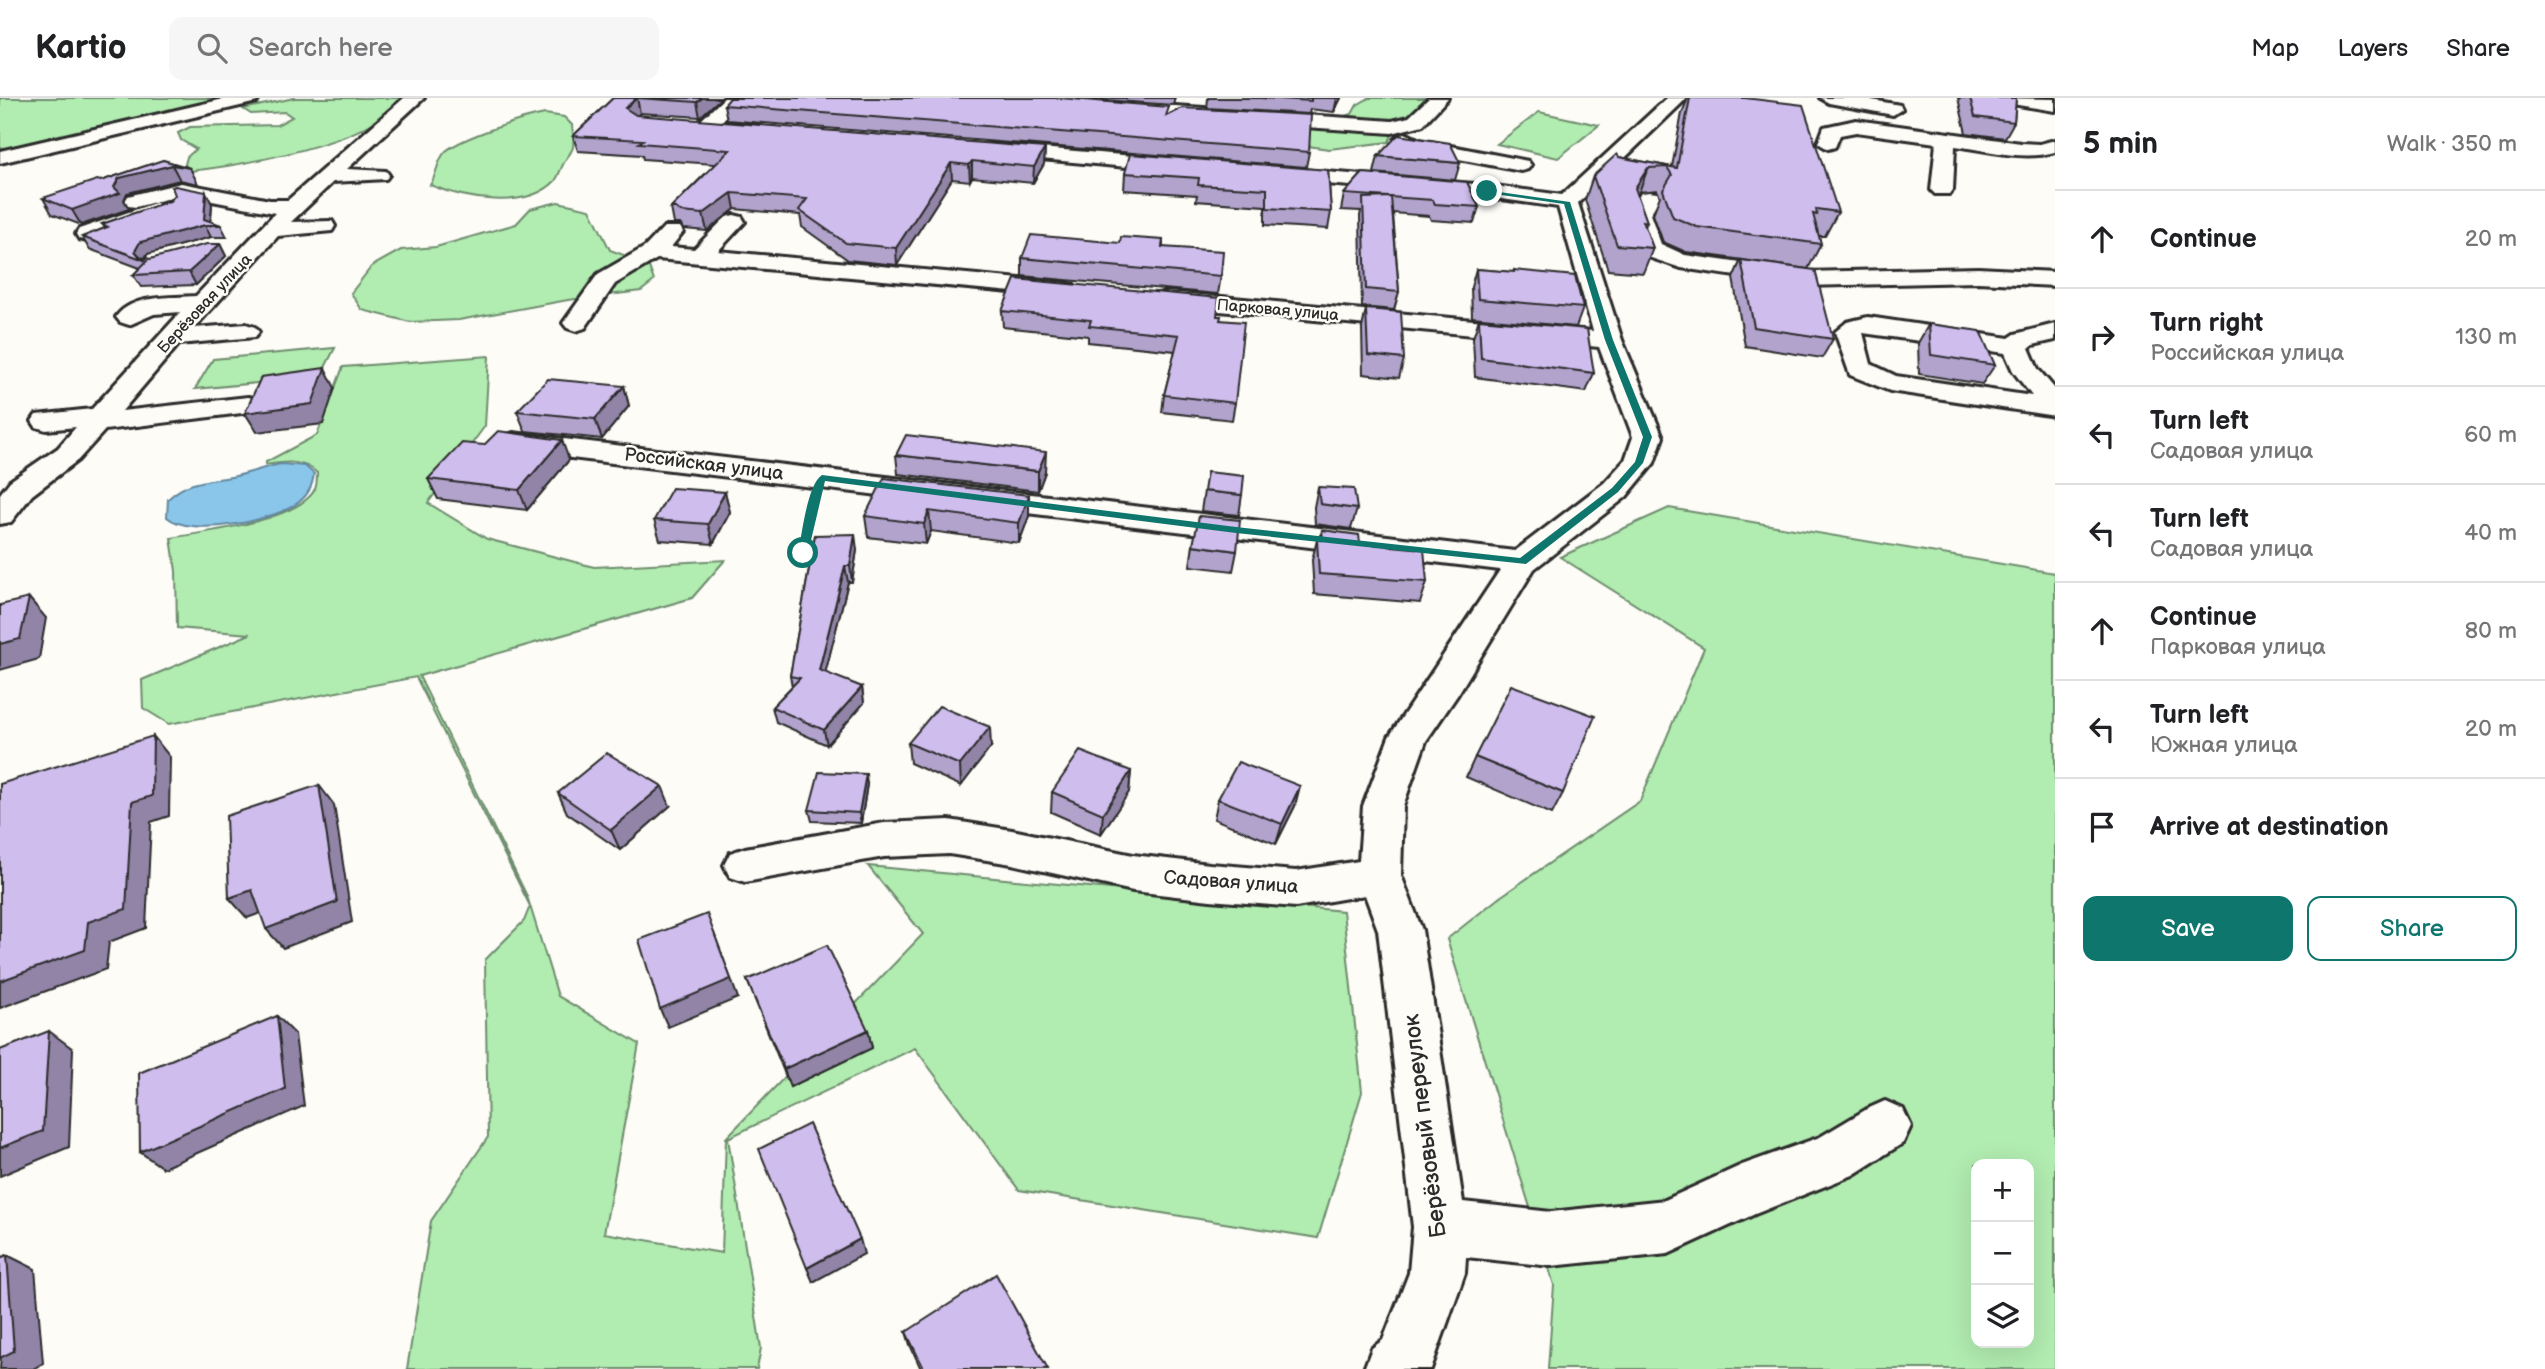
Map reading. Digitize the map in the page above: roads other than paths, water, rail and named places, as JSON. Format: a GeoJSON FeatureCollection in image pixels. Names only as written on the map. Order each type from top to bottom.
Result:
{"type":"FeatureCollection","features":[{"type":"Feature","properties":{"kind":"street"},"geometry":{"type":"LineString","coordinates":[[0,157],[117,129],[217,101],[251,98]]}},
{"type":"Feature","properties":{"kind":"street","name":"Берёзовая улица"},"geometry":{"type":"LineString","coordinates":[[0,515],[10,491],[68,454],[171,337],[293,207],[415,98]]}},
{"type":"Feature","properties":{"kind":"street"},"geometry":{"type":"LineString","coordinates":[[734,98],[701,130],[766,131]]}},
{"type":"Feature","properties":{"kind":"street"},"geometry":{"type":"LineString","coordinates":[[1095,107],[1141,117],[1401,127],[1416,121],[1439,98]]}},
{"type":"Feature","properties":{"kind":"street"},"geometry":{"type":"LineString","coordinates":[[1567,202],[1678,98]]}},
{"type":"Feature","properties":{"kind":"street"},"geometry":{"type":"LineString","coordinates":[[1829,98],[1907,107]]}},
{"type":"Feature","properties":{"kind":"street"},"geometry":{"type":"LineString","coordinates":[[2006,98],[2055,105]]}},
{"type":"Feature","properties":{"kind":"street"},"geometry":{"type":"LineString","coordinates":[[1978,124],[2055,138]]}},
{"type":"Feature","properties":{"kind":"street"},"geometry":{"type":"LineString","coordinates":[[1828,143],[1831,131],[1856,125],[1947,125],[2021,149],[2040,150],[2055,146]]}},
{"type":"Feature","properties":{"kind":"street"},"geometry":{"type":"LineString","coordinates":[[1942,190],[1947,125]]}},
{"type":"Feature","properties":{"kind":"street"},"geometry":{"type":"LineString","coordinates":[[1401,127],[1406,140],[1414,145],[1521,165]]}},
{"type":"Feature","properties":{"kind":"street"},"geometry":{"type":"LineString","coordinates":[[117,129],[134,144]]}},
{"type":"Feature","properties":{"kind":"street"},"geometry":{"type":"LineString","coordinates":[[974,149],[1195,167]]}},
{"type":"Feature","properties":{"kind":"street"},"geometry":{"type":"LineString","coordinates":[[1251,172],[1278,182],[1487,191],[1567,202]]}},
{"type":"Feature","properties":{"kind":"street"},"geometry":{"type":"LineString","coordinates":[[328,176],[379,175]]}},
{"type":"Feature","properties":{"kind":"street"},"geometry":{"type":"LineString","coordinates":[[136,201],[172,190],[203,192],[270,206],[293,207]]}},
{"type":"Feature","properties":{"kind":"street"},"geometry":{"type":"LineString","coordinates":[[87,234],[203,192]]}},
{"type":"Feature","properties":{"kind":"street"},"geometry":{"type":"LineString","coordinates":[[1649,198],[1639,214],[1650,246],[1656,252],[1681,261],[1804,279],[1978,275],[2055,279]]}},
{"type":"Feature","properties":{"kind":"street"},"geometry":{"type":"LineString","coordinates":[[1379,875],[1383,806],[1408,737],[1449,705],[1522,562],[1615,490],[1639,463],[1648,437],[1609,340],[1567,202]]}},
{"type":"Feature","properties":{"kind":"street"},"geometry":{"type":"LineString","coordinates":[[701,256],[734,222]]}},
{"type":"Feature","properties":{"kind":"street"},"geometry":{"type":"LineString","coordinates":[[218,247],[324,226]]}},
{"type":"Feature","properties":{"kind":"street"},"geometry":{"type":"LineString","coordinates":[[576,323],[606,279],[653,251],[673,231]]}},
{"type":"Feature","properties":{"kind":"street"},"geometry":{"type":"LineString","coordinates":[[653,251],[701,256],[791,255],[997,273],[1088,292]]}},
{"type":"Feature","properties":{"kind":"street","name":"Парковая улица"},"geometry":{"type":"LineString","coordinates":[[1143,297],[1609,340]]}},
{"type":"Feature","properties":{"kind":"street"},"geometry":{"type":"LineString","coordinates":[[129,317],[149,307],[203,303]]}},
{"type":"Feature","properties":{"kind":"street"},"geometry":{"type":"LineString","coordinates":[[2015,347],[1868,325],[1848,332],[1859,369],[1871,377],[1890,383],[2055,408]]}},
{"type":"Feature","properties":{"kind":"street"},"geometry":{"type":"LineString","coordinates":[[171,337],[246,331]]}},
{"type":"Feature","properties":{"kind":"street"},"geometry":{"type":"LineString","coordinates":[[2015,347],[2024,339],[2055,332]]}},
{"type":"Feature","properties":{"kind":"street"},"geometry":{"type":"LineString","coordinates":[[2015,347],[2026,371],[2055,408]]}},
{"type":"Feature","properties":{"kind":"street"},"geometry":{"type":"LineString","coordinates":[[46,421],[99,420],[248,405]]}},
{"type":"Feature","properties":{"kind":"street","name":"Российская улица"},"geometry":{"type":"LineString","coordinates":[[511,442],[1522,562]]}},
{"type":"Feature","properties":{"kind":"street","name":"Садовая улица"},"geometry":{"type":"LineString","coordinates":[[745,864],[884,840],[949,838],[1012,847],[1133,873],[1223,883],[1296,889],[1379,875]]}},
{"type":"Feature","properties":{"kind":"street","name":"Берёзовый переулок"},"geometry":{"type":"LineString","coordinates":[[1379,875],[1400,930],[1440,1227],[1437,1273],[1401,1366]]}},
{"type":"Feature","properties":{"kind":"street"},"geometry":{"type":"LineString","coordinates":[[1440,1227],[1551,1239],[1668,1227],[1742,1192],[1835,1157],[1885,1126]]}},
{"type":"Feature","properties":{"kind":"water"},"geometry":{"type":"Polygon","coordinates":[[[281,464],[305,466],[314,474],[305,496],[287,509],[253,521],[213,526],[194,526],[167,517],[168,499],[182,489],[197,483],[281,464]]]}}]}
